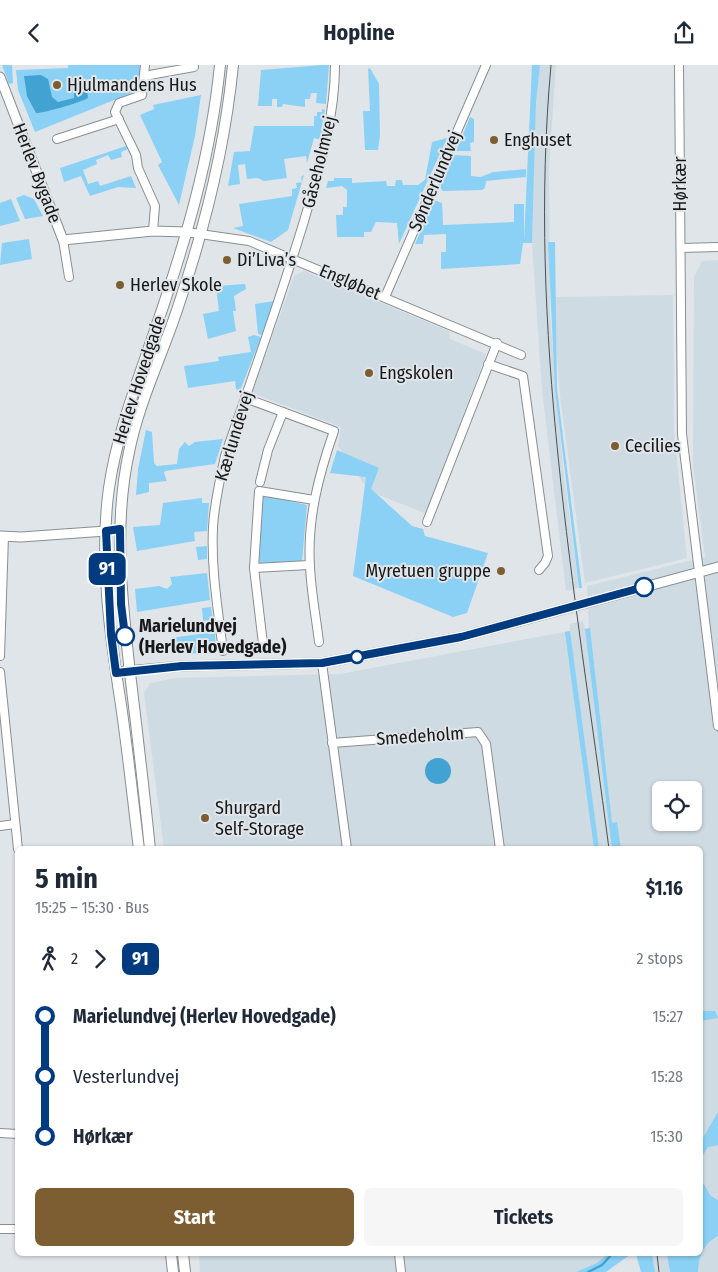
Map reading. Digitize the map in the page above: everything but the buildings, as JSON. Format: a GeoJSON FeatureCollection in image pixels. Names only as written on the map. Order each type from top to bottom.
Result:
{"type":"FeatureCollection","features":[{"type":"Feature","properties":{"kind":"main road","name":"Herlev Hovedgade"},"geometry":{"type":"LineString","coordinates":[[139,846],[111,634],[106,531],[110,479],[127,408],[155,330],[186,232],[208,147],[220,65]]}},
{"type":"Feature","properties":{"kind":"main road","name":"Herlev Hovedgade"},"geometry":{"type":"LineString","coordinates":[[150,846],[121,604],[120,529],[128,454],[137,415],[179,305],[200,233],[221,152],[233,65]]}},
{"type":"Feature","properties":{"kind":"main road"},"geometry":{"type":"LineString","coordinates":[[171,1256],[173,1272]]}},
{"type":"Feature","properties":{"kind":"main road"},"geometry":{"type":"LineString","coordinates":[[183,1256],[185,1272]]}},
{"type":"Feature","properties":{"kind":"street"},"geometry":{"type":"LineString","coordinates":[[146,65],[142,95],[119,103],[116,106],[119,119],[136,155],[138,168],[155,206],[153,231]]}},
{"type":"Feature","properties":{"kind":"street","name":"Gåseholmvej"},"geometry":{"type":"LineString","coordinates":[[293,258],[324,156],[331,119],[335,65]]}},
{"type":"Feature","properties":{"kind":"street","name":"Sønderlundvej"},"geometry":{"type":"LineString","coordinates":[[385,297],[486,65]]}},
{"type":"Feature","properties":{"kind":"street","name":"Hørkær"},"geometry":{"type":"LineString","coordinates":[[679,65],[682,434],[718,726]]}},
{"type":"Feature","properties":{"kind":"street"},"geometry":{"type":"LineString","coordinates":[[144,76],[194,67]]}},
{"type":"Feature","properties":{"kind":"street","name":"Herlev Bygade"},"geometry":{"type":"LineString","coordinates":[[0,77],[63,240],[69,277]]}},
{"type":"Feature","properties":{"kind":"street"},"geometry":{"type":"LineString","coordinates":[[57,139],[119,119]]}},
{"type":"Feature","properties":{"kind":"street","name":"Herlev Bygade"},"geometry":{"type":"LineString","coordinates":[[63,240],[153,231],[200,233]]}},
{"type":"Feature","properties":{"kind":"street","name":"Engløbet"},"geometry":{"type":"LineString","coordinates":[[200,233],[249,241],[497,343],[521,355]]}},
{"type":"Feature","properties":{"kind":"street"},"geometry":{"type":"LineString","coordinates":[[681,248],[718,247]]}},
{"type":"Feature","properties":{"kind":"street","name":"Kærlundevej"},"geometry":{"type":"LineString","coordinates":[[223,651],[214,571],[213,528],[225,456],[293,258]]}},
{"type":"Feature","properties":{"kind":"street"},"geometry":{"type":"LineString","coordinates":[[427,522],[497,343]]}},
{"type":"Feature","properties":{"kind":"street"},"geometry":{"type":"LineString","coordinates":[[488,364],[523,376],[548,555],[545,563],[539,570]]}},
{"type":"Feature","properties":{"kind":"street"},"geometry":{"type":"LineString","coordinates":[[245,398],[334,431],[320,471],[314,500],[310,565],[319,642]]}},
{"type":"Feature","properties":{"kind":"street"},"geometry":{"type":"LineString","coordinates":[[260,482],[268,450],[283,411]]}},
{"type":"Feature","properties":{"kind":"street"},"geometry":{"type":"LineString","coordinates":[[263,644],[254,568],[258,491],[314,500]]}},
{"type":"Feature","properties":{"kind":"street"},"geometry":{"type":"LineString","coordinates":[[0,656],[2,536],[20,537],[120,529]]}},
{"type":"Feature","properties":{"kind":"street"},"geometry":{"type":"LineString","coordinates":[[254,568],[310,565]]}},
{"type":"Feature","properties":{"kind":"street"},"geometry":{"type":"LineString","coordinates":[[116,673],[182,666],[322,663],[461,637],[718,567]]}},
{"type":"Feature","properties":{"kind":"street"},"geometry":{"type":"LineString","coordinates":[[322,663],[347,846]]}},
{"type":"Feature","properties":{"kind":"street"},"geometry":{"type":"LineString","coordinates":[[0,672],[18,846]]}},
{"type":"Feature","properties":{"kind":"street","name":"Smedeholm"},"geometry":{"type":"LineString","coordinates":[[332,743],[478,732],[486,744],[500,846]]}},
{"type":"Feature","properties":{"kind":"street"},"geometry":{"type":"LineString","coordinates":[[0,826],[15,825]]}},
{"type":"Feature","properties":{"kind":"street"},"geometry":{"type":"LineString","coordinates":[[0,1133],[15,1134]]}},
{"type":"Feature","properties":{"kind":"street"},"geometry":{"type":"LineString","coordinates":[[0,1229],[15,1229]]}},
{"type":"Feature","properties":{"kind":"street"},"geometry":{"type":"LineString","coordinates":[[398,1256],[401,1272]]}},
{"type":"Feature","properties":{"kind":"shaded area"},"geometry":{"type":"Polygon","coordinates":[[[2,65],[12,65],[13,83],[9,84],[2,65]]]}},
{"type":"Feature","properties":{"kind":"shaded area"},"geometry":{"type":"Polygon","coordinates":[[[68,65],[142,65],[139,90],[35,132],[18,90],[16,70],[68,68],[68,65]]]}},
{"type":"Feature","properties":{"kind":"shaded area"},"geometry":{"type":"Polygon","coordinates":[[[329,65],[326,104],[316,103],[317,93],[311,93],[310,99],[305,99],[305,107],[283,104],[282,107],[277,107],[277,99],[272,99],[272,106],[258,106],[261,70],[329,65]]]}},
{"type":"Feature","properties":{"kind":"shaded area"},"geometry":{"type":"Polygon","coordinates":[[[532,65],[540,65],[536,103],[532,243],[523,243],[520,264],[441,269],[441,252],[446,252],[446,234],[424,235],[423,244],[415,244],[434,200],[442,203],[443,225],[514,222],[514,204],[524,204],[524,241],[532,65]]]}},
{"type":"Feature","properties":{"kind":"shaded area"},"geometry":{"type":"Polygon","coordinates":[[[540,65],[556,65],[549,168],[550,316],[563,468],[579,588],[566,591],[542,390],[532,243],[536,103],[540,65]]]}},
{"type":"Feature","properties":{"kind":"shaded area"},"geometry":{"type":"Polygon","coordinates":[[[370,68],[379,84],[380,135],[378,150],[365,150],[363,111],[370,111],[368,69],[370,68]]]}},
{"type":"Feature","properties":{"kind":"shaded area"},"geometry":{"type":"Polygon","coordinates":[[[41,75],[48,79],[52,97],[58,102],[74,98],[74,81],[82,78],[86,81],[88,98],[45,112],[36,113],[27,96],[24,76],[41,75]]]}},
{"type":"Feature","properties":{"kind":"shaded area"},"geometry":{"type":"Polygon","coordinates":[[[201,95],[195,136],[179,205],[158,165],[162,162],[140,115],[154,109],[153,105],[201,95]]]}},
{"type":"Feature","properties":{"kind":"shaded area"},"geometry":{"type":"Polygon","coordinates":[[[322,109],[325,110],[321,131],[324,133],[322,140],[314,138],[307,163],[306,156],[284,159],[287,178],[264,181],[258,178],[247,179],[245,164],[238,165],[240,184],[228,186],[234,152],[250,151],[254,126],[314,126],[314,116],[317,116],[317,112],[322,112],[322,109]]]}},
{"type":"Feature","properties":{"kind":"shaded area"},"geometry":{"type":"Polygon","coordinates":[[[470,117],[474,119],[474,142],[470,143],[471,151],[456,151],[470,117]]]}},
{"type":"Feature","properties":{"kind":"shaded area"},"geometry":{"type":"Polygon","coordinates":[[[447,138],[399,244],[397,223],[376,222],[371,232],[364,232],[364,237],[337,237],[336,215],[343,215],[343,207],[347,207],[347,190],[342,186],[326,188],[328,181],[334,181],[334,178],[352,178],[352,183],[386,181],[387,186],[395,186],[396,180],[402,180],[403,185],[418,185],[425,180],[432,142],[447,138]]]}},
{"type":"Feature","properties":{"kind":"shaded area"},"geometry":{"type":"Polygon","coordinates":[[[126,146],[128,149],[121,152],[122,157],[111,160],[108,155],[96,160],[97,164],[83,170],[88,184],[98,181],[100,186],[131,176],[136,188],[118,187],[90,196],[81,176],[64,182],[60,168],[126,146]]]}},
{"type":"Feature","properties":{"kind":"shaded area"},"geometry":{"type":"Polygon","coordinates":[[[454,155],[471,156],[471,176],[481,177],[493,172],[526,169],[526,177],[486,181],[485,188],[482,190],[443,191],[440,187],[454,155]]]}},
{"type":"Feature","properties":{"kind":"shaded area"},"geometry":{"type":"Polygon","coordinates":[[[302,182],[288,230],[271,242],[233,228],[243,226],[239,204],[292,196],[292,189],[297,188],[296,183],[302,182]]]}},
{"type":"Feature","properties":{"kind":"shaded area"},"geometry":{"type":"Polygon","coordinates":[[[24,195],[34,199],[43,216],[25,219],[16,198],[24,195]]]}},
{"type":"Feature","properties":{"kind":"shaded area"},"geometry":{"type":"Polygon","coordinates":[[[11,199],[20,221],[0,226],[0,203],[11,199]]]}},
{"type":"Feature","properties":{"kind":"shaded area"},"geometry":{"type":"Polygon","coordinates":[[[29,239],[32,259],[0,265],[2,243],[29,239]]]}},
{"type":"Feature","properties":{"kind":"shaded area"},"geometry":{"type":"Polygon","coordinates":[[[548,242],[555,242],[557,389],[582,588],[579,588],[555,389],[548,242]]]}},
{"type":"Feature","properties":{"kind":"shaded area"},"geometry":{"type":"Polygon","coordinates":[[[718,260],[718,1272],[671,1272],[669,1264],[670,1272],[655,1272],[652,1256],[703,1256],[703,846],[164,846],[144,693],[150,683],[175,678],[340,674],[570,631],[570,624],[583,621],[585,629],[589,628],[587,586],[705,557],[693,465],[694,277],[702,261],[718,260]]]}},
{"type":"Feature","properties":{"kind":"shaded area","name":"Engskolen"},"geometry":{"type":"Polygon","coordinates":[[[304,271],[449,331],[450,339],[486,354],[427,514],[369,491],[338,446],[341,427],[252,393],[294,276],[304,271]]]}},
{"type":"Feature","properties":{"kind":"shaded area"},"geometry":{"type":"Polygon","coordinates":[[[245,284],[246,289],[234,296],[236,311],[233,311],[236,331],[208,339],[203,314],[219,311],[216,286],[245,284]]]}},
{"type":"Feature","properties":{"kind":"shaded area"},"geometry":{"type":"Polygon","coordinates":[[[673,295],[674,432],[687,558],[585,583],[560,396],[553,297],[673,295]]]}},
{"type":"Feature","properties":{"kind":"shaded area"},"geometry":{"type":"Polygon","coordinates":[[[274,301],[262,335],[258,334],[255,304],[274,301]]]}},
{"type":"Feature","properties":{"kind":"shaded area"},"geometry":{"type":"Polygon","coordinates":[[[254,335],[261,337],[240,391],[236,389],[235,381],[188,388],[184,366],[219,361],[218,357],[251,352],[248,337],[254,335]]]}},
{"type":"Feature","properties":{"kind":"shaded area"},"geometry":{"type":"Polygon","coordinates":[[[146,430],[152,432],[154,463],[157,466],[177,464],[179,449],[185,442],[189,446],[195,442],[223,439],[215,464],[165,471],[167,481],[149,483],[149,492],[136,495],[138,469],[146,430]]]}},
{"type":"Feature","properties":{"kind":"shaded area"},"geometry":{"type":"Polygon","coordinates":[[[337,450],[379,468],[371,489],[412,526],[423,529],[425,536],[488,553],[467,613],[453,617],[353,576],[366,477],[330,473],[337,450]]]}},
{"type":"Feature","properties":{"kind":"shaded area"},"geometry":{"type":"Polygon","coordinates":[[[262,495],[307,505],[302,561],[259,563],[262,495]]]}},
{"type":"Feature","properties":{"kind":"shaded area"},"geometry":{"type":"Polygon","coordinates":[[[202,498],[202,503],[209,503],[207,531],[194,532],[195,541],[137,551],[133,527],[160,525],[163,503],[202,498]]]}},
{"type":"Feature","properties":{"kind":"shaded area"},"geometry":{"type":"Polygon","coordinates":[[[207,546],[207,559],[198,560],[196,547],[207,546]]]}},
{"type":"Feature","properties":{"kind":"shaded area"},"geometry":{"type":"Polygon","coordinates":[[[207,573],[210,600],[137,612],[135,589],[159,586],[167,589],[172,584],[170,577],[207,573]]]}},
{"type":"Feature","properties":{"kind":"shaded area"},"geometry":{"type":"Polygon","coordinates":[[[211,607],[213,620],[203,621],[202,608],[211,607]]]}},
{"type":"Feature","properties":{"kind":"shaded area"},"geometry":{"type":"Polygon","coordinates":[[[590,628],[612,823],[617,822],[621,846],[612,846],[585,629],[590,628]]]}},
{"type":"Feature","properties":{"kind":"shaded area"},"geometry":{"type":"Polygon","coordinates":[[[570,631],[599,846],[594,846],[565,632],[570,631]]]}},
{"type":"Feature","properties":{"kind":"shaded area"},"geometry":{"type":"Polygon","coordinates":[[[215,632],[216,650],[213,653],[171,654],[170,638],[215,632]]]}},
{"type":"Feature","properties":{"kind":"shaded area"},"geometry":{"type":"Polygon","coordinates":[[[438,758],[447,762],[451,771],[447,780],[438,784],[429,780],[425,771],[429,762],[438,758]]]}},
{"type":"Feature","properties":{"kind":"shaded area"},"geometry":{"type":"Polygon","coordinates":[[[703,1011],[715,1011],[718,1018],[703,1020],[703,1011]]]}},
{"type":"Feature","properties":{"kind":"shaded area"},"geometry":{"type":"Polygon","coordinates":[[[718,1112],[718,1145],[708,1147],[703,1155],[703,1138],[718,1112]]]}},
{"type":"Feature","properties":{"kind":"shaded area"},"geometry":{"type":"Polygon","coordinates":[[[703,1183],[711,1196],[718,1200],[718,1236],[703,1251],[703,1183]]]}},
{"type":"Feature","properties":{"kind":"shaded area"},"geometry":{"type":"Polygon","coordinates":[[[199,1256],[628,1256],[596,1272],[200,1272],[199,1256]]]}},
{"type":"Feature","properties":{"kind":"shaded area"},"geometry":{"type":"Polygon","coordinates":[[[606,1256],[628,1256],[606,1272],[576,1272],[597,1263],[606,1256]]]}},
{"type":"Feature","properties":{"kind":"shaded area"},"geometry":{"type":"Polygon","coordinates":[[[637,1256],[652,1256],[655,1272],[641,1272],[637,1256]]]}},
{"type":"Feature","properties":{"kind":"shaded area"},"geometry":{"type":"Polygon","coordinates":[[[667,1256],[701,1256],[698,1272],[670,1272],[667,1256]]]}},
{"type":"Feature","properties":{"kind":"waterway"},"geometry":{"type":"LineString","coordinates":[[588,1272],[602,1265],[610,1256]]}},
{"type":"Feature","properties":{"kind":"tram line"},"geometry":{"type":"LineString","coordinates":[[551,65],[545,164],[545,262],[550,360],[569,556],[609,846]]}},
{"type":"Feature","properties":{"kind":"tram line"},"geometry":{"type":"LineString","coordinates":[[657,1256],[659,1272]]}},
{"type":"Feature","properties":{"kind":"bus line","name":"91"},"geometry":{"type":"LineString","coordinates":[[125,636],[121,604],[120,529],[106,531],[105,549],[111,634],[116,673],[139,669],[182,666],[322,663],[461,637],[644,587]]}},
{"type":"Feature","properties":{"kind":"place","name":"Hjulmandens Hus"},"geometry":{"type":"Point","coordinates":[57,85]}},
{"type":"Feature","properties":{"kind":"place","name":"Enghuset"},"geometry":{"type":"Point","coordinates":[494,140]}},
{"type":"Feature","properties":{"kind":"place","name":"Di’Liva’s"},"geometry":{"type":"Point","coordinates":[227,260]}},
{"type":"Feature","properties":{"kind":"place","name":"Herlev Skole"},"geometry":{"type":"Point","coordinates":[120,285]}},
{"type":"Feature","properties":{"kind":"place","name":"Engskolen"},"geometry":{"type":"Point","coordinates":[369,373]}},
{"type":"Feature","properties":{"kind":"place","name":"Cecilies"},"geometry":{"type":"Point","coordinates":[615,446]}},
{"type":"Feature","properties":{"kind":"place","name":"Myretuen gruppe"},"geometry":{"type":"Point","coordinates":[501,571]}},
{"type":"Feature","properties":{"kind":"place","name":"Marielundvej (Herlev Hovedgade)"},"geometry":{"type":"Point","coordinates":[125,636]}},
{"type":"Feature","properties":{"kind":"place","name":"Shurgard Self-Storage"},"geometry":{"type":"Point","coordinates":[205,818]}}]}
